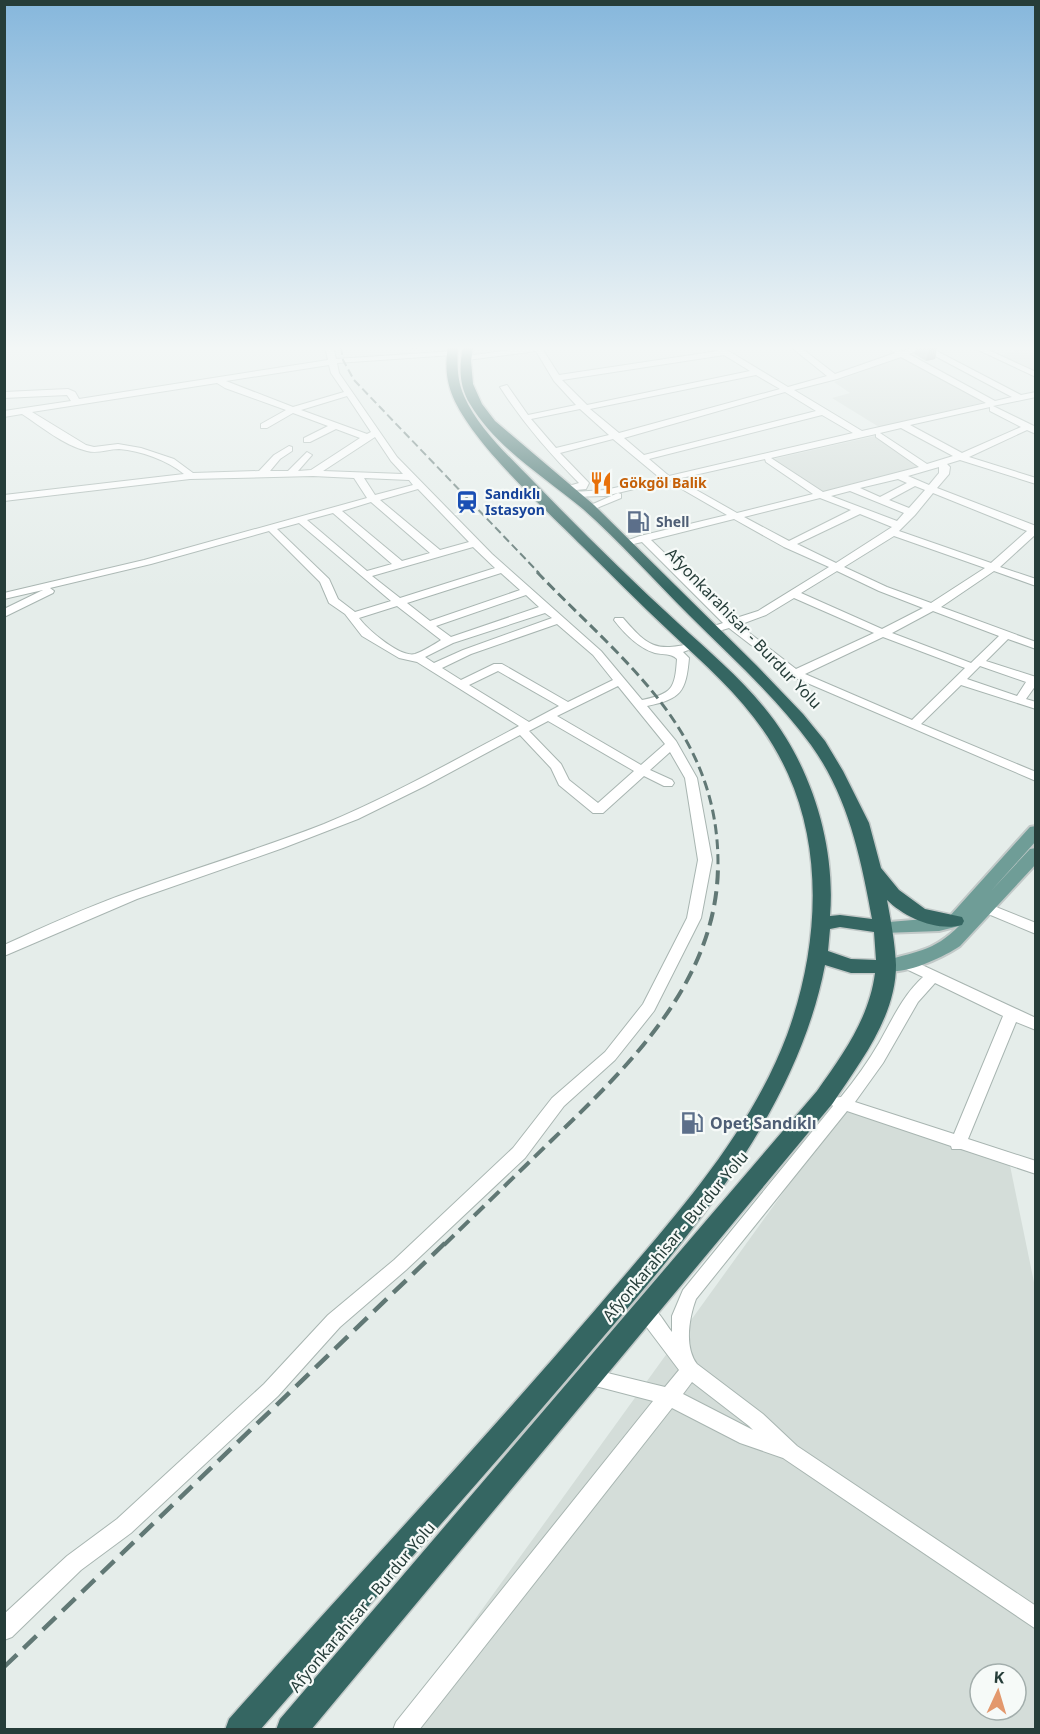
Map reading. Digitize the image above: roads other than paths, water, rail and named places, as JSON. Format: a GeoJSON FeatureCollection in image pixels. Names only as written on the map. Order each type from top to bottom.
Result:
{"type":"FeatureCollection","features":[{"type":"Feature","properties":{"kind":"highway","name":"Afyonkarahisar - Burdur Yolu"},"geometry":{"type":"LineString","coordinates":[[240,1730],[577,1349],[702,1198],[730,1160],[781,1072],[811,992],[819,954],[823,924],[822,880],[815,833],[802,789],[776,736],[752,702],[544,501],[478,428]]}},
{"type":"Feature","properties":{"kind":"highway","name":"Afyonkarahisar - Burdur Yolu"},"geometry":{"type":"LineString","coordinates":[[291,1730],[645,1311],[834,1101],[864,1040],[883,990],[897,965],[883,927],[871,863],[860,823],[819,744],[773,691],[625,543],[589,508],[494,428]]}},
{"type":"Feature","properties":{"kind":"highway"},"geometry":{"type":"LineString","coordinates":[[544,501],[570,492]]}},
{"type":"Feature","properties":{"kind":"highway"},"geometry":{"type":"LineString","coordinates":[[559,515],[581,513],[589,508]]}},
{"type":"Feature","properties":{"kind":"highway"},"geometry":{"type":"LineString","coordinates":[[871,863],[891,896],[905,907],[920,915],[955,921]]}},
{"type":"Feature","properties":{"kind":"highway"},"geometry":{"type":"LineString","coordinates":[[823,924],[840,921],[883,927]]}},
{"type":"Feature","properties":{"kind":"highway"},"geometry":{"type":"LineString","coordinates":[[819,954],[838,965],[863,968],[897,965]]}},
{"type":"Feature","properties":{"kind":"main road"},"geometry":{"type":"LineString","coordinates":[[883,927],[939,925],[955,921],[1035,831]]}},
{"type":"Feature","properties":{"kind":"main road"},"geometry":{"type":"LineString","coordinates":[[897,965],[942,950],[954,942],[1035,853]]}},
{"type":"Feature","properties":{"kind":"street"},"geometry":{"type":"LineString","coordinates":[[49,428],[90,449],[132,448],[175,464],[187,470],[190,476]]}},
{"type":"Feature","properties":{"kind":"street"},"geometry":{"type":"LineString","coordinates":[[307,440],[330,428]]}},
{"type":"Feature","properties":{"kind":"street"},"geometry":{"type":"LineString","coordinates":[[341,428],[371,436]]}},
{"type":"Feature","properties":{"kind":"street"},"geometry":{"type":"LineString","coordinates":[[4,1629],[51,1583],[124,1526],[271,1390],[334,1321],[400,1264],[519,1153],[558,1102],[610,1056],[649,1007],[694,918],[705,860],[691,778],[672,744],[597,653],[475,543],[371,436],[367,428]]}},
{"type":"Feature","properties":{"kind":"street"},"geometry":{"type":"LineString","coordinates":[[533,428],[584,483],[583,487],[570,492]]}},
{"type":"Feature","properties":{"kind":"street"},"geometry":{"type":"LineString","coordinates":[[606,428],[666,478]]}},
{"type":"Feature","properties":{"kind":"street"},"geometry":{"type":"LineString","coordinates":[[553,452],[645,428]]}},
{"type":"Feature","properties":{"kind":"street"},"geometry":{"type":"LineString","coordinates":[[641,458],[760,428]]}},
{"type":"Feature","properties":{"kind":"street"},"geometry":{"type":"LineString","coordinates":[[850,428],[860,434]]}},
{"type":"Feature","properties":{"kind":"street"},"geometry":{"type":"LineString","coordinates":[[570,492],[605,493],[893,428]]}},
{"type":"Feature","properties":{"kind":"street"},"geometry":{"type":"LineString","coordinates":[[589,508],[613,497],[879,435],[899,428]]}},
{"type":"Feature","properties":{"kind":"street"},"geometry":{"type":"LineString","coordinates":[[908,428],[960,456],[1033,478]]}},
{"type":"Feature","properties":{"kind":"street"},"geometry":{"type":"LineString","coordinates":[[625,543],[899,476],[941,464],[1031,429]]}},
{"type":"Feature","properties":{"kind":"street"},"geometry":{"type":"LineString","coordinates":[[879,435],[927,468]]}},
{"type":"Feature","properties":{"kind":"street"},"geometry":{"type":"LineString","coordinates":[[313,473],[371,436]]}},
{"type":"Feature","properties":{"kind":"street"},"geometry":{"type":"LineString","coordinates":[[263,473],[277,457],[289,449]]}},
{"type":"Feature","properties":{"kind":"street"},"geometry":{"type":"LineString","coordinates":[[291,473],[307,455]]}},
{"type":"Feature","properties":{"kind":"street"},"geometry":{"type":"LineString","coordinates":[[769,460],[821,495],[860,510],[897,529],[1035,583]]}},
{"type":"Feature","properties":{"kind":"street"},"geometry":{"type":"LineString","coordinates":[[712,630],[762,613],[897,529],[946,470],[941,464]]}},
{"type":"Feature","properties":{"kind":"street"},"geometry":{"type":"LineString","coordinates":[[4,498],[190,476],[313,473],[415,481]]}},
{"type":"Feature","properties":{"kind":"street"},"geometry":{"type":"LineString","coordinates":[[357,475],[372,498],[438,554]]}},
{"type":"Feature","properties":{"kind":"street"},"geometry":{"type":"LineString","coordinates":[[795,674],[884,634],[932,608],[992,567],[1035,530],[899,476]]}},
{"type":"Feature","properties":{"kind":"street"},"geometry":{"type":"LineString","coordinates":[[4,596],[61,584],[270,527],[372,498],[415,481]]}},
{"type":"Feature","properties":{"kind":"street"},"geometry":{"type":"LineString","coordinates":[[676,482],[788,544],[883,590],[1035,646]]}},
{"type":"Feature","properties":{"kind":"street"},"geometry":{"type":"LineString","coordinates":[[881,500],[914,483]]}},
{"type":"Feature","properties":{"kind":"street"},"geometry":{"type":"LineString","coordinates":[[851,488],[912,513]]}},
{"type":"Feature","properties":{"kind":"street"},"geometry":{"type":"LineString","coordinates":[[334,509],[400,565]]}},
{"type":"Feature","properties":{"kind":"street"},"geometry":{"type":"LineString","coordinates":[[788,544],[860,510]]}},
{"type":"Feature","properties":{"kind":"street"},"geometry":{"type":"LineString","coordinates":[[299,518],[364,575],[449,641]]}},
{"type":"Feature","properties":{"kind":"street"},"geometry":{"type":"LineString","coordinates":[[270,527],[325,581],[333,601],[353,616],[366,634],[384,647],[434,667],[526,728],[557,767],[563,782],[598,810],[672,744]]}},
{"type":"Feature","properties":{"kind":"street"},"geometry":{"type":"LineString","coordinates":[[644,538],[732,625],[795,674],[1035,777]]}},
{"type":"Feature","properties":{"kind":"street"},"geometry":{"type":"LineString","coordinates":[[364,575],[475,543]]}},
{"type":"Feature","properties":{"kind":"street"},"geometry":{"type":"LineString","coordinates":[[353,616],[502,568]]}},
{"type":"Feature","properties":{"kind":"street"},"geometry":{"type":"LineString","coordinates":[[4,614],[61,584]]}},
{"type":"Feature","properties":{"kind":"street"},"geometry":{"type":"LineString","coordinates":[[428,625],[528,591]]}},
{"type":"Feature","properties":{"kind":"street"},"geometry":{"type":"LineString","coordinates":[[792,593],[884,634],[975,665],[1032,680],[1019,700]]}},
{"type":"Feature","properties":{"kind":"street"},"geometry":{"type":"LineString","coordinates":[[415,658],[449,641],[548,608]]}},
{"type":"Feature","properties":{"kind":"street"},"geometry":{"type":"LineString","coordinates":[[434,667],[467,652],[560,619]]}},
{"type":"Feature","properties":{"kind":"street"},"geometry":{"type":"LineString","coordinates":[[619,620],[629,632],[659,651],[675,651],[693,646]]}},
{"type":"Feature","properties":{"kind":"street"},"geometry":{"type":"LineString","coordinates":[[914,724],[1005,635]]}},
{"type":"Feature","properties":{"kind":"street"},"geometry":{"type":"LineString","coordinates":[[641,704],[666,700],[675,695],[682,678],[683,658],[675,651]]}},
{"type":"Feature","properties":{"kind":"street"},"geometry":{"type":"LineString","coordinates":[[462,684],[498,666],[567,706]]}},
{"type":"Feature","properties":{"kind":"street"},"geometry":{"type":"LineString","coordinates":[[959,680],[1035,706]]}},
{"type":"Feature","properties":{"kind":"street"},"geometry":{"type":"LineString","coordinates":[[4,951],[150,889],[267,851],[352,816],[424,784],[567,706],[621,681]]}},
{"type":"Feature","properties":{"kind":"street"},"geometry":{"type":"LineString","coordinates":[[548,716],[641,770],[668,783]]}},
{"type":"Feature","properties":{"kind":"street"},"geometry":{"type":"LineString","coordinates":[[986,908],[1035,929]]}},
{"type":"Feature","properties":{"kind":"street"},"geometry":{"type":"LineString","coordinates":[[897,965],[933,976],[1035,1025]]}},
{"type":"Feature","properties":{"kind":"street"},"geometry":{"type":"LineString","coordinates":[[404,1730],[670,1397],[686,1364],[681,1316],[689,1295],[834,1101],[880,1055],[912,995],[933,976]]}},
{"type":"Feature","properties":{"kind":"street"},"geometry":{"type":"LineString","coordinates":[[958,1144],[1011,1013]]}},
{"type":"Feature","properties":{"kind":"street"},"geometry":{"type":"LineString","coordinates":[[834,1101],[1035,1168]]}},
{"type":"Feature","properties":{"kind":"street"},"geometry":{"type":"LineString","coordinates":[[645,1311],[686,1364],[756,1419],[790,1452],[1035,1618]]}},
{"type":"Feature","properties":{"kind":"street"},"geometry":{"type":"LineString","coordinates":[[591,1377],[670,1397],[747,1437],[790,1452]]}},
{"type":"Feature","properties":{"kind":"railway"},"geometry":{"type":"LineString","coordinates":[[400,428],[539,573]]}},
{"type":"Feature","properties":{"kind":"railway"},"geometry":{"type":"LineString","coordinates":[[537,572],[632,668],[660,701],[684,737],[702,775],[714,818],[718,865]]}},
{"type":"Feature","properties":{"kind":"railway"},"geometry":{"type":"LineString","coordinates":[[444,1245],[611,1082],[664,1017],[686,983],[703,946],[714,906],[718,865]]}},
{"type":"Feature","properties":{"kind":"railway"},"geometry":{"type":"LineString","coordinates":[[4,1667],[445,1243]]}},
{"type":"Feature","properties":{"kind":"place","name":"Gökgöl Balik"},"geometry":{"type":"Point","coordinates":[601,483]}},
{"type":"Feature","properties":{"kind":"place","name":"Sandıklı Istasyon"},"geometry":{"type":"Point","coordinates":[467,502]}},
{"type":"Feature","properties":{"kind":"place","name":"Shell"},"geometry":{"type":"Point","coordinates":[638,522]}},
{"type":"Feature","properties":{"kind":"place","name":"Opet Sandıklı"},"geometry":{"type":"Point","coordinates":[692,1123]}}]}
